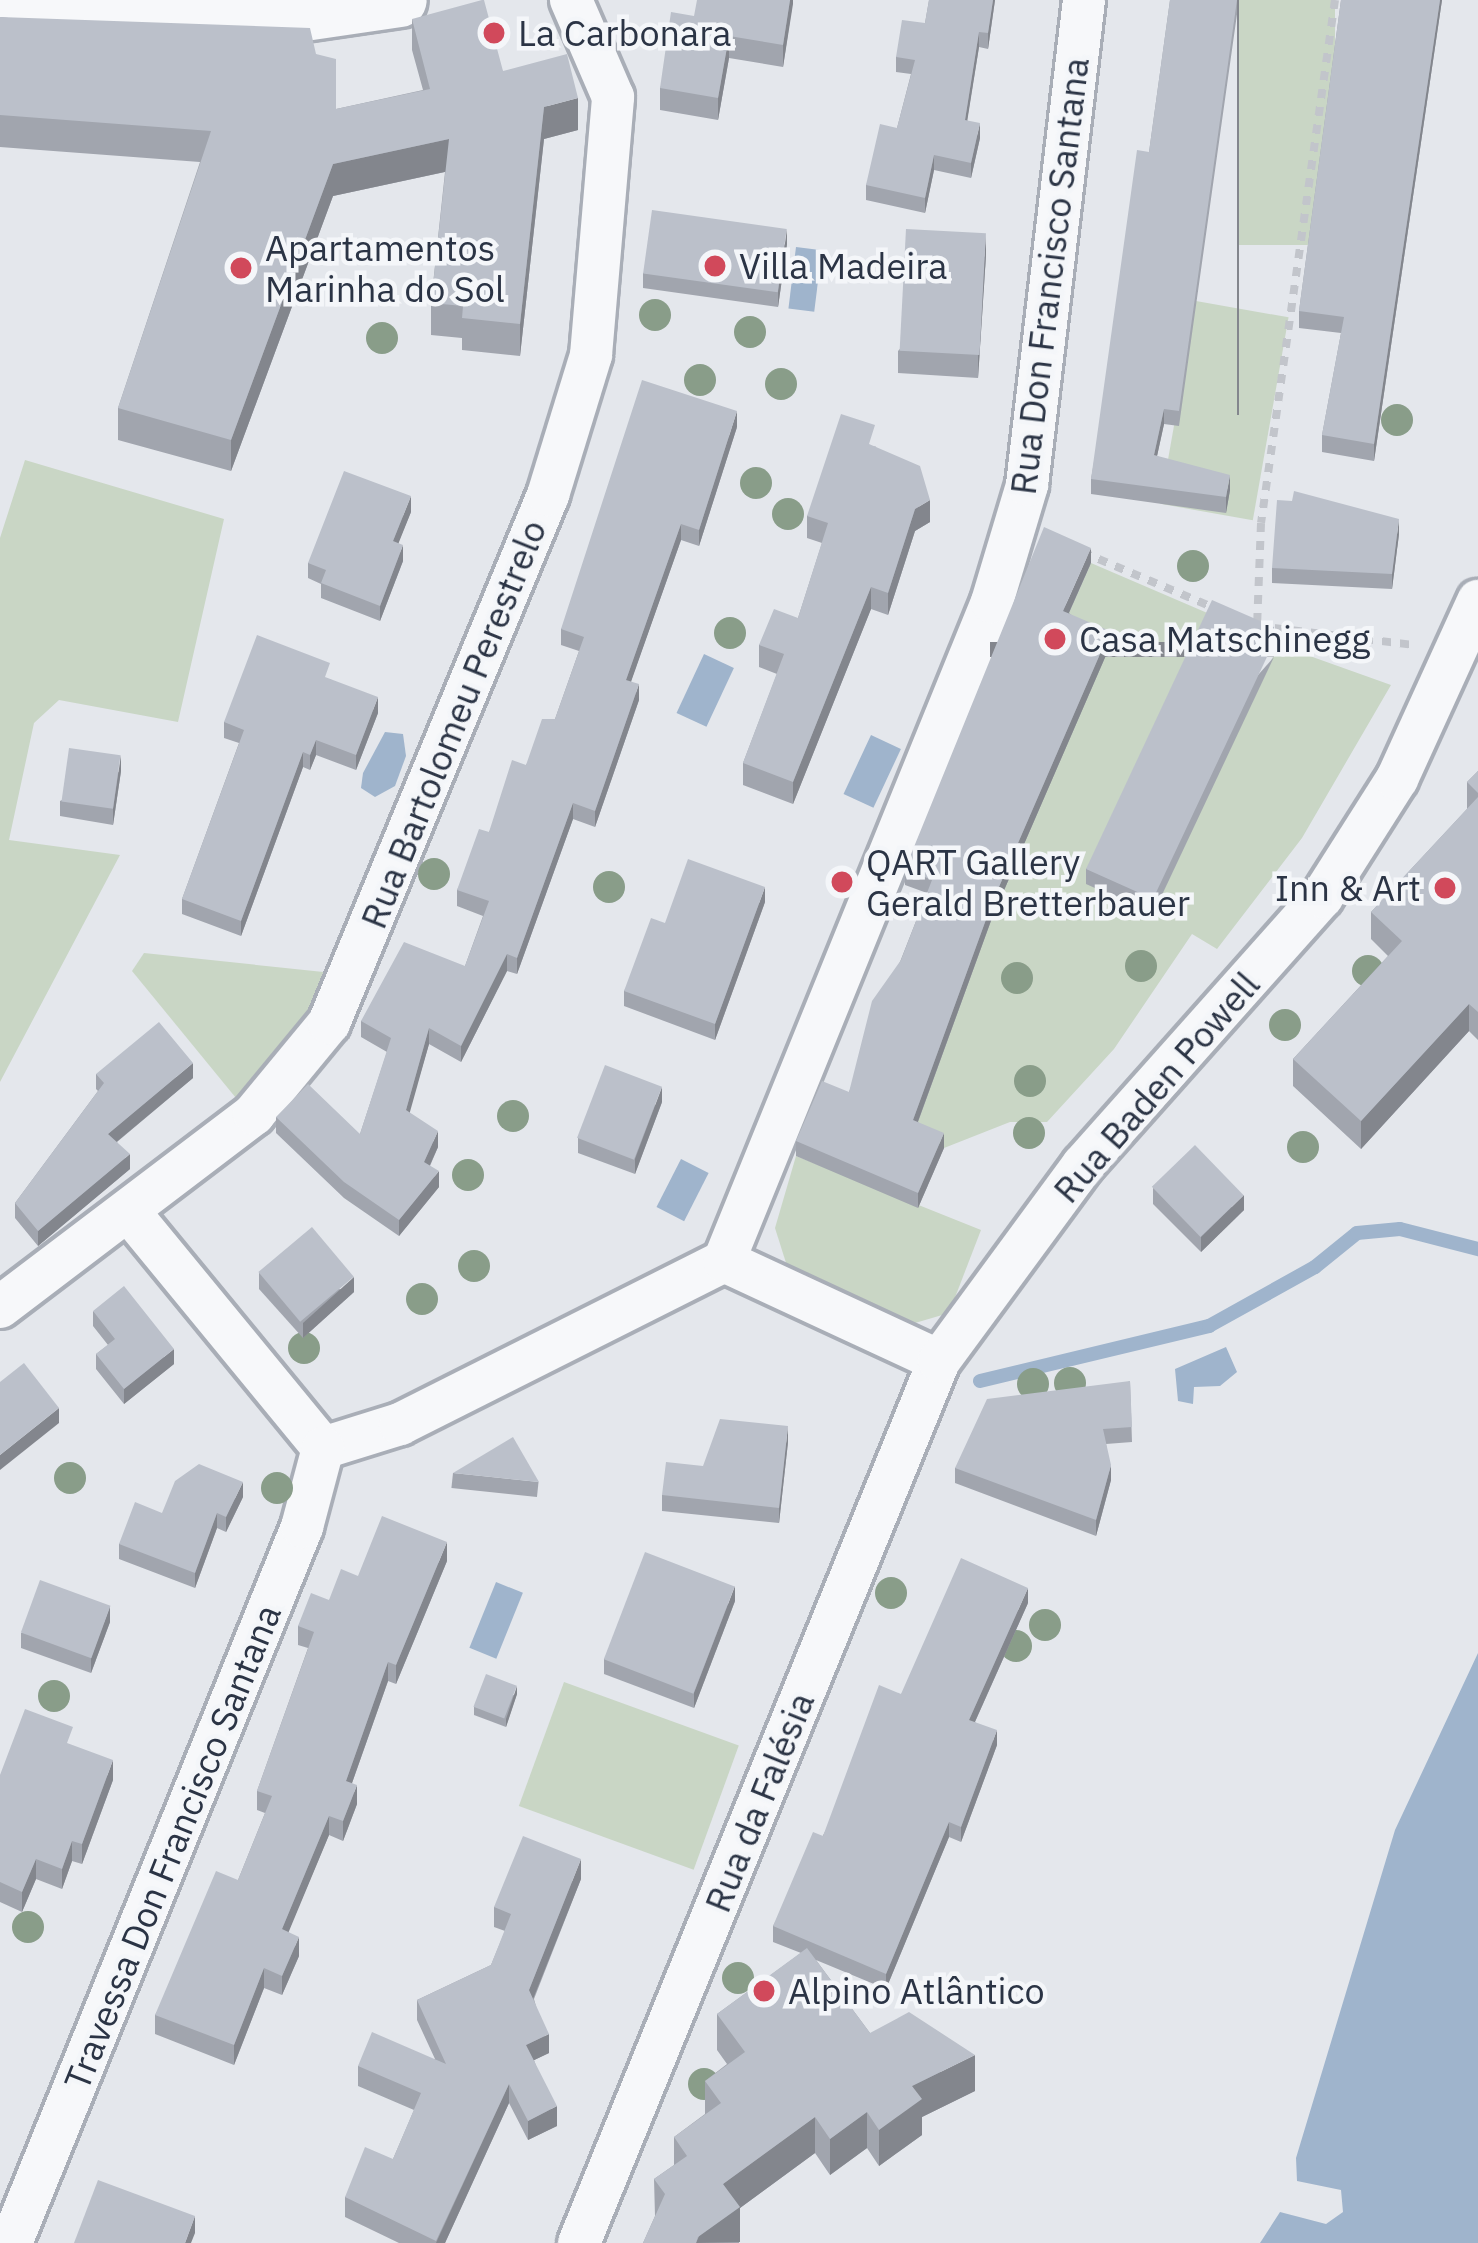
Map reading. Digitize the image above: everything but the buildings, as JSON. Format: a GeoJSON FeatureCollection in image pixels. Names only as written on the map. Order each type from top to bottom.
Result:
{"type":"FeatureCollection","features":[{"type":"Feature","properties":{"kind":"street"},"geometry":{"type":"LineString","coordinates":[[0,8],[270,19],[400,0]]}},
{"type":"Feature","properties":{"kind":"street","name":"Rua Bartolomeu Perestrelo"},"geometry":{"type":"LineString","coordinates":[[0,1307],[130,1213],[254,1114],[329,1023],[548,495],[591,355],[614,97],[571,0]]}},
{"type":"Feature","properties":{"kind":"street","name":"Rua Don Francisco Santana"},"geometry":{"type":"LineString","coordinates":[[724,1261],[992,602],[1027,485],[1084,0]]}},
{"type":"Feature","properties":{"kind":"street","name":"Rua Baden Powell"},"geometry":{"type":"LineString","coordinates":[[939,1361],[1083,1165],[1322,897],[1397,779],[1478,601]]}},
{"type":"Feature","properties":{"kind":"street"},"geometry":{"type":"LineString","coordinates":[[130,1213],[323,1448],[400,1424],[724,1261],[939,1361]]}},
{"type":"Feature","properties":{"kind":"street","name":"Rua da Falésia"},"geometry":{"type":"LineString","coordinates":[[579,2243],[939,1361]]}},
{"type":"Feature","properties":{"kind":"street","name":"Travessa Don Francisco Santana"},"geometry":{"type":"LineString","coordinates":[[11,2243],[302,1527],[323,1448]]}},
{"type":"Feature","properties":{"kind":"path"},"geometry":{"type":"LineString","coordinates":[[1257,626],[1261,523],[1335,0]]}},
{"type":"Feature","properties":{"kind":"path"},"geometry":{"type":"LineString","coordinates":[[1064,544],[1257,626],[1419,645]]}},
{"type":"Feature","properties":{"kind":"green space"},"geometry":{"type":"Polygon","coordinates":[[[1238,0],[1335,0],[1335,245],[1238,245],[1238,0]]]}},
{"type":"Feature","properties":{"kind":"green space"},"geometry":{"type":"Polygon","coordinates":[[[1196,301],[1289,317],[1253,520],[1160,504],[1196,301]]]}},
{"type":"Feature","properties":{"kind":"green space"},"geometry":{"type":"Polygon","coordinates":[[[25,460],[224,519],[178,722],[59,700],[34,723],[9,840],[120,855],[0,1082],[0,538],[25,460]]]}},
{"type":"Feature","properties":{"kind":"green space"},"geometry":{"type":"Polygon","coordinates":[[[1091,563],[1212,615],[1234,733],[1279,645],[1391,685],[1302,838],[1217,949],[1192,934],[1114,1049],[1047,1122],[1010,1122],[944,1148],[913,1135],[1063,626],[1091,563]]]}},
{"type":"Feature","properties":{"kind":"green space"},"geometry":{"type":"Polygon","coordinates":[[[144,953],[333,973],[306,1018],[236,1098],[132,971],[144,953]]]}},
{"type":"Feature","properties":{"kind":"green space"},"geometry":{"type":"Polygon","coordinates":[[[796,1156],[981,1230],[949,1313],[915,1323],[787,1266],[775,1228],[796,1156]]]}},
{"type":"Feature","properties":{"kind":"green space"},"geometry":{"type":"Polygon","coordinates":[[[564,1682],[739,1746],[694,1870],[519,1806],[564,1682]]]}},
{"type":"Feature","properties":{"kind":"water"},"geometry":{"type":"Polygon","coordinates":[[[796,247],[822,250],[814,312],[788,309],[796,247]]]}},
{"type":"Feature","properties":{"kind":"water"},"geometry":{"type":"Polygon","coordinates":[[[704,654],[734,668],[706,727],[677,713],[704,654]]]}},
{"type":"Feature","properties":{"kind":"water"},"geometry":{"type":"Polygon","coordinates":[[[385,732],[403,734],[406,756],[395,786],[375,797],[361,788],[363,773],[385,732]]]}},
{"type":"Feature","properties":{"kind":"water"},"geometry":{"type":"Polygon","coordinates":[[[871,735],[901,749],[873,808],[844,794],[871,735]]]}},
{"type":"Feature","properties":{"kind":"water"},"geometry":{"type":"Polygon","coordinates":[[[681,1159],[709,1173],[684,1221],[656,1207],[681,1159]]]}},
{"type":"Feature","properties":{"kind":"water"},"geometry":{"type":"Polygon","coordinates":[[[1226,1347],[1237,1372],[1220,1386],[1194,1387],[1193,1404],[1178,1401],[1175,1369],[1226,1347]]]}},
{"type":"Feature","properties":{"kind":"water"},"geometry":{"type":"Polygon","coordinates":[[[496,1582],[523,1593],[496,1659],[469,1648],[496,1582]]]}},
{"type":"Feature","properties":{"kind":"water"},"geometry":{"type":"Polygon","coordinates":[[[1478,1653],[1478,2243],[1260,2243],[1280,2212],[1326,2224],[1343,2212],[1341,2190],[1297,2181],[1296,2158],[1395,1830],[1478,1653]]]}},
{"type":"Feature","properties":{"kind":"waterway"},"geometry":{"type":"LineString","coordinates":[[980,1381],[1209,1326],[1315,1267],[1357,1233],[1400,1229],[1478,1249]]}},
{"type":"Feature","properties":{"kind":"place","name":"La Carbonara"},"geometry":{"type":"Point","coordinates":[494,33]}},
{"type":"Feature","properties":{"kind":"place","name":"Villa Madeira"},"geometry":{"type":"Point","coordinates":[715,266]}},
{"type":"Feature","properties":{"kind":"place","name":"Apartamentos Marinha do Sol"},"geometry":{"type":"Point","coordinates":[241,268]}},
{"type":"Feature","properties":{"kind":"place","name":"Casa Matschinegg"},"geometry":{"type":"Point","coordinates":[1055,639]}},
{"type":"Feature","properties":{"kind":"place","name":"QART Gallery Gerald Bretterbauer"},"geometry":{"type":"Point","coordinates":[842,882]}},
{"type":"Feature","properties":{"kind":"place","name":"Inn & Art"},"geometry":{"type":"Point","coordinates":[1445,888]}},
{"type":"Feature","properties":{"kind":"place","name":"Alpino Atlântico"},"geometry":{"type":"Point","coordinates":[764,1991]}}]}
